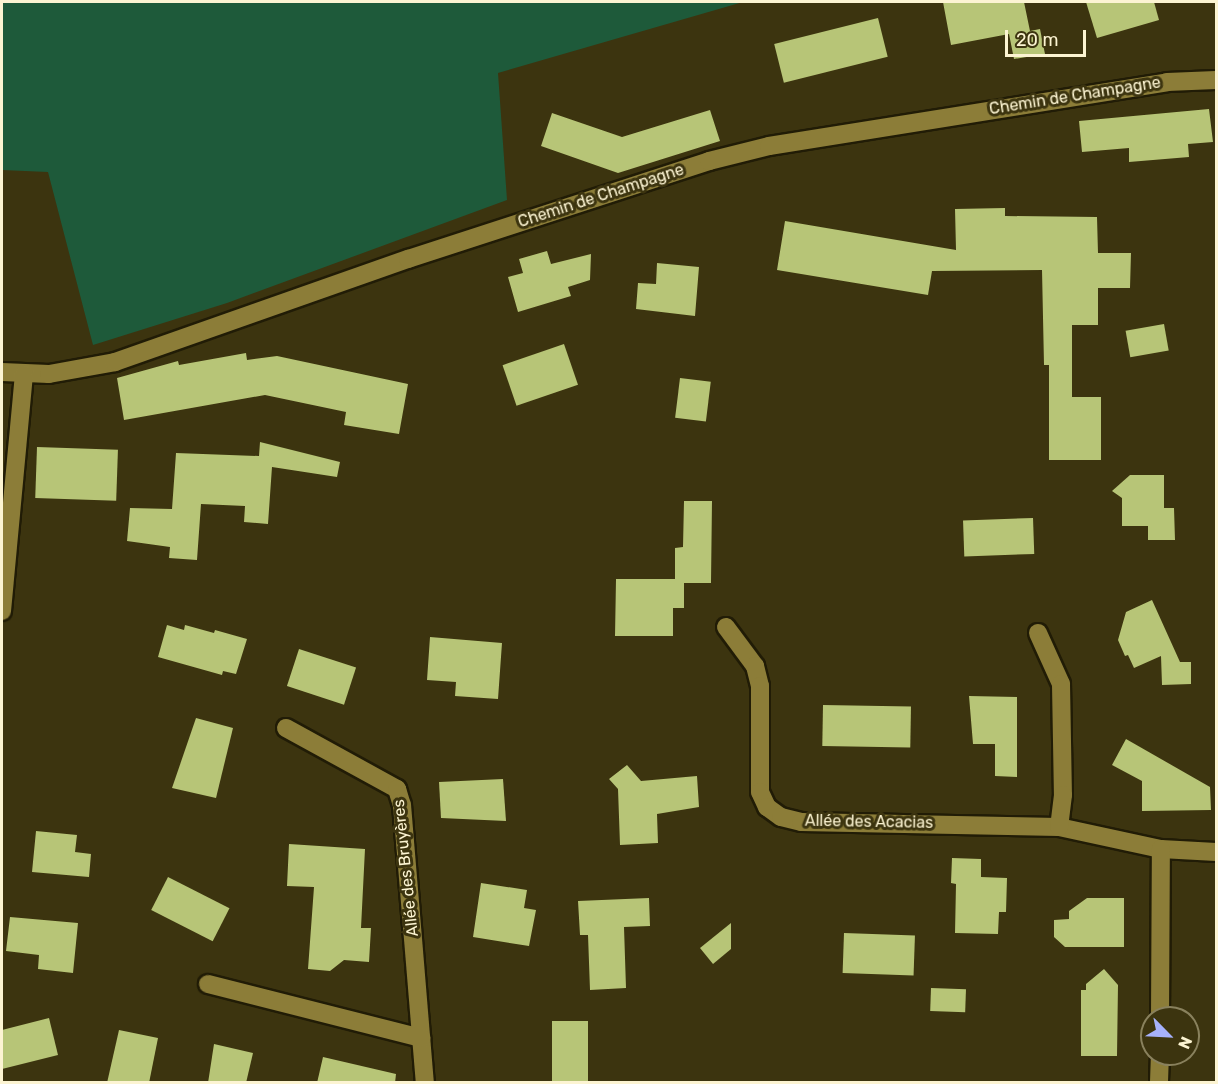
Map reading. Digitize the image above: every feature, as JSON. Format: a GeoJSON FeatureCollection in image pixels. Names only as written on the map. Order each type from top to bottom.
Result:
{"type":"FeatureCollection","features":[{"type":"Feature","properties":{"kind":"street","name":"Chemin de Champagne"},"geometry":{"type":"LineString","coordinates":[[2,372],[24,374],[83,371],[115,362],[419,256],[709,161],[769,146],[1167,82],[1216,80]]}},
{"type":"Feature","properties":{"kind":"street"},"geometry":{"type":"LineString","coordinates":[[2,612],[24,374]]}},
{"type":"Feature","properties":{"kind":"street","name":"Allée des Acacias"},"geometry":{"type":"LineString","coordinates":[[726,627],[755,666],[760,686],[759,792],[767,807],[781,818],[801,822],[1059,827],[1161,849],[1216,852]]}},
{"type":"Feature","properties":{"kind":"street"},"geometry":{"type":"LineString","coordinates":[[1038,633],[1061,684],[1063,795],[1059,827]]}},
{"type":"Feature","properties":{"kind":"street","name":"Allée des Bruyères"},"geometry":{"type":"LineString","coordinates":[[286,728],[397,789],[402,805],[425,1083]]}},
{"type":"Feature","properties":{"kind":"street"},"geometry":{"type":"LineString","coordinates":[[1160,1006],[1161,849]]}},
{"type":"Feature","properties":{"kind":"street"},"geometry":{"type":"LineString","coordinates":[[208,984],[421,1038]]}},
{"type":"Feature","properties":{"kind":"street"},"geometry":{"type":"LineString","coordinates":[[1159,1083],[1160,1066]]}},
{"type":"Feature","properties":{"kind":"green space"},"geometry":{"type":"Polygon","coordinates":[[[2,2],[743,2],[498,73],[507,200],[227,303],[93,345],[48,172],[2,170],[2,2]]]}},
{"type":"Feature","properties":{"kind":"building"},"geometry":{"type":"Polygon","coordinates":[[[943,2],[1024,2],[1030,31],[1040,29],[1045,54],[1014,59],[1009,34],[951,45],[943,2]]]}},
{"type":"Feature","properties":{"kind":"building"},"geometry":{"type":"Polygon","coordinates":[[[1086,2],[1154,2],[1159,20],[1097,38],[1086,2]]]}},
{"type":"Feature","properties":{"kind":"building"},"geometry":{"type":"Polygon","coordinates":[[[878,18],[888,57],[784,83],[774,44],[878,18]]]}},
{"type":"Feature","properties":{"kind":"building"},"geometry":{"type":"Polygon","coordinates":[[[1209,109],[1213,142],[1188,144],[1189,157],[1129,162],[1129,148],[1082,152],[1079,121],[1209,109]]]}},
{"type":"Feature","properties":{"kind":"building"},"geometry":{"type":"Polygon","coordinates":[[[710,110],[720,141],[618,173],[541,146],[552,113],[622,137],[710,110]]]}},
{"type":"Feature","properties":{"kind":"building"},"geometry":{"type":"Polygon","coordinates":[[[1005,208],[1005,216],[1097,217],[1098,253],[1131,253],[1130,288],[1098,288],[1098,325],[1072,325],[1072,397],[1101,397],[1101,460],[1049,460],[1049,365],[1044,365],[1042,270],[932,271],[928,295],[777,270],[785,221],[956,250],[955,209],[1005,208]]]}},
{"type":"Feature","properties":{"kind":"building"},"geometry":{"type":"Polygon","coordinates":[[[547,251],[551,264],[591,254],[590,280],[568,287],[571,296],[518,312],[508,277],[523,273],[519,259],[547,251]]]}},
{"type":"Feature","properties":{"kind":"building"},"geometry":{"type":"Polygon","coordinates":[[[657,263],[699,267],[695,316],[636,309],[638,283],[656,284],[657,263]]]}},
{"type":"Feature","properties":{"kind":"building"},"geometry":{"type":"Polygon","coordinates":[[[1164,324],[1169,351],[1130,357],[1126,331],[1164,324]]]}},
{"type":"Feature","properties":{"kind":"building"},"geometry":{"type":"Polygon","coordinates":[[[564,344],[578,385],[517,406],[503,365],[564,344]]]}},
{"type":"Feature","properties":{"kind":"building"},"geometry":{"type":"Polygon","coordinates":[[[246,353],[247,360],[277,356],[408,384],[399,434],[344,425],[346,412],[265,395],[124,420],[117,378],[178,361],[179,365],[246,353]]]}},
{"type":"Feature","properties":{"kind":"building"},"geometry":{"type":"Polygon","coordinates":[[[680,378],[711,382],[706,421],[675,418],[680,378]]]}},
{"type":"Feature","properties":{"kind":"building"},"geometry":{"type":"Polygon","coordinates":[[[260,442],[340,462],[337,477],[272,467],[268,524],[244,522],[245,506],[201,504],[197,560],[169,558],[170,547],[127,541],[130,508],[172,509],[176,453],[259,456],[260,442]]]}},
{"type":"Feature","properties":{"kind":"building"},"geometry":{"type":"Polygon","coordinates":[[[37,447],[118,450],[116,501],[35,498],[37,447]]]}},
{"type":"Feature","properties":{"kind":"building"},"geometry":{"type":"Polygon","coordinates":[[[1130,475],[1164,475],[1164,508],[1174,508],[1175,540],[1148,540],[1148,526],[1122,526],[1122,498],[1112,491],[1130,475]]]}},
{"type":"Feature","properties":{"kind":"building"},"geometry":{"type":"Polygon","coordinates":[[[684,501],[712,501],[711,583],[684,583],[684,608],[673,608],[673,636],[615,636],[616,579],[675,579],[675,548],[683,547],[684,501]]]}},
{"type":"Feature","properties":{"kind":"building"},"geometry":{"type":"Polygon","coordinates":[[[1033,518],[1034,554],[964,556],[963,520],[1033,518]]]}},
{"type":"Feature","properties":{"kind":"building"},"geometry":{"type":"Polygon","coordinates":[[[1152,600],[1180,662],[1191,662],[1191,684],[1162,685],[1161,656],[1134,668],[1128,655],[1125,656],[1118,640],[1126,612],[1152,600]]]}},
{"type":"Feature","properties":{"kind":"building"},"geometry":{"type":"Polygon","coordinates":[[[167,625],[184,630],[185,625],[214,633],[215,630],[247,639],[236,674],[223,671],[222,675],[158,657],[167,625]]]}},
{"type":"Feature","properties":{"kind":"building"},"geometry":{"type":"Polygon","coordinates":[[[430,637],[502,643],[498,699],[455,696],[456,682],[427,680],[430,637]]]}},
{"type":"Feature","properties":{"kind":"building"},"geometry":{"type":"Polygon","coordinates":[[[299,649],[356,668],[344,705],[287,686],[299,649]]]}},
{"type":"Feature","properties":{"kind":"building"},"geometry":{"type":"Polygon","coordinates":[[[969,696],[1017,697],[1017,777],[995,776],[995,744],[973,744],[969,696]]]}},
{"type":"Feature","properties":{"kind":"building"},"geometry":{"type":"Polygon","coordinates":[[[823,705],[911,707],[910,748],[822,746],[823,705]]]}},
{"type":"Feature","properties":{"kind":"building"},"geometry":{"type":"Polygon","coordinates":[[[196,718],[233,728],[216,798],[172,788],[196,718]]]}},
{"type":"Feature","properties":{"kind":"building"},"geometry":{"type":"Polygon","coordinates":[[[1126,739],[1210,787],[1211,810],[1142,811],[1142,781],[1112,765],[1126,739]]]}},
{"type":"Feature","properties":{"kind":"building"},"geometry":{"type":"Polygon","coordinates":[[[627,765],[641,781],[697,776],[699,807],[657,814],[658,843],[620,845],[618,789],[609,779],[627,765]]]}},
{"type":"Feature","properties":{"kind":"building"},"geometry":{"type":"Polygon","coordinates":[[[503,779],[506,821],[441,818],[439,782],[503,779]]]}},
{"type":"Feature","properties":{"kind":"building"},"geometry":{"type":"Polygon","coordinates":[[[36,831],[77,835],[75,852],[91,854],[89,877],[32,872],[36,831]]]}},
{"type":"Feature","properties":{"kind":"building"},"geometry":{"type":"Polygon","coordinates":[[[289,844],[365,849],[361,928],[371,928],[369,962],[344,960],[330,971],[308,969],[314,887],[287,886],[289,844]]]}},
{"type":"Feature","properties":{"kind":"building"},"geometry":{"type":"Polygon","coordinates":[[[952,858],[981,859],[981,877],[1007,878],[1006,912],[999,912],[998,934],[955,933],[956,884],[951,883],[952,858]]]}},
{"type":"Feature","properties":{"kind":"building"},"geometry":{"type":"Polygon","coordinates":[[[168,877],[229,908],[213,941],[151,910],[168,877]]]}},
{"type":"Feature","properties":{"kind":"building"},"geometry":{"type":"Polygon","coordinates":[[[481,883],[527,890],[524,908],[536,910],[529,946],[473,937],[481,883]]]}},
{"type":"Feature","properties":{"kind":"building"},"geometry":{"type":"Polygon","coordinates":[[[649,898],[650,926],[624,927],[626,988],[590,990],[588,935],[580,935],[578,901],[649,898]]]}},
{"type":"Feature","properties":{"kind":"building"},"geometry":{"type":"Polygon","coordinates":[[[1087,898],[1124,898],[1124,947],[1065,947],[1054,937],[1054,920],[1069,919],[1069,911],[1087,898]]]}},
{"type":"Feature","properties":{"kind":"building"},"geometry":{"type":"Polygon","coordinates":[[[10,917],[78,923],[73,973],[38,969],[39,955],[6,951],[10,917]]]}},
{"type":"Feature","properties":{"kind":"building"},"geometry":{"type":"Polygon","coordinates":[[[731,923],[731,949],[713,964],[700,948],[731,923]]]}},
{"type":"Feature","properties":{"kind":"building"},"geometry":{"type":"Polygon","coordinates":[[[844,933],[915,935],[914,975],[843,973],[844,933]]]}},
{"type":"Feature","properties":{"kind":"building"},"geometry":{"type":"Polygon","coordinates":[[[1104,969],[1118,985],[1117,1056],[1081,1056],[1081,990],[1086,990],[1086,984],[1104,969]]]}},
{"type":"Feature","properties":{"kind":"building"},"geometry":{"type":"Polygon","coordinates":[[[931,988],[966,989],[965,1012],[930,1011],[931,988]]]}},
{"type":"Feature","properties":{"kind":"building"},"geometry":{"type":"Polygon","coordinates":[[[49,1018],[58,1055],[2,1069],[2,1030],[49,1018]]]}},
{"type":"Feature","properties":{"kind":"building"},"geometry":{"type":"Polygon","coordinates":[[[552,1021],[588,1021],[588,1082],[552,1082],[552,1021]]]}},
{"type":"Feature","properties":{"kind":"building"},"geometry":{"type":"Polygon","coordinates":[[[119,1030],[158,1038],[149,1083],[107,1083],[119,1030]]]}},
{"type":"Feature","properties":{"kind":"building"},"geometry":{"type":"Polygon","coordinates":[[[214,1044],[253,1053],[246,1083],[208,1083],[214,1044]]]}},
{"type":"Feature","properties":{"kind":"building"},"geometry":{"type":"Polygon","coordinates":[[[323,1057],[396,1074],[395,1083],[317,1083],[323,1057]]]}}]}
